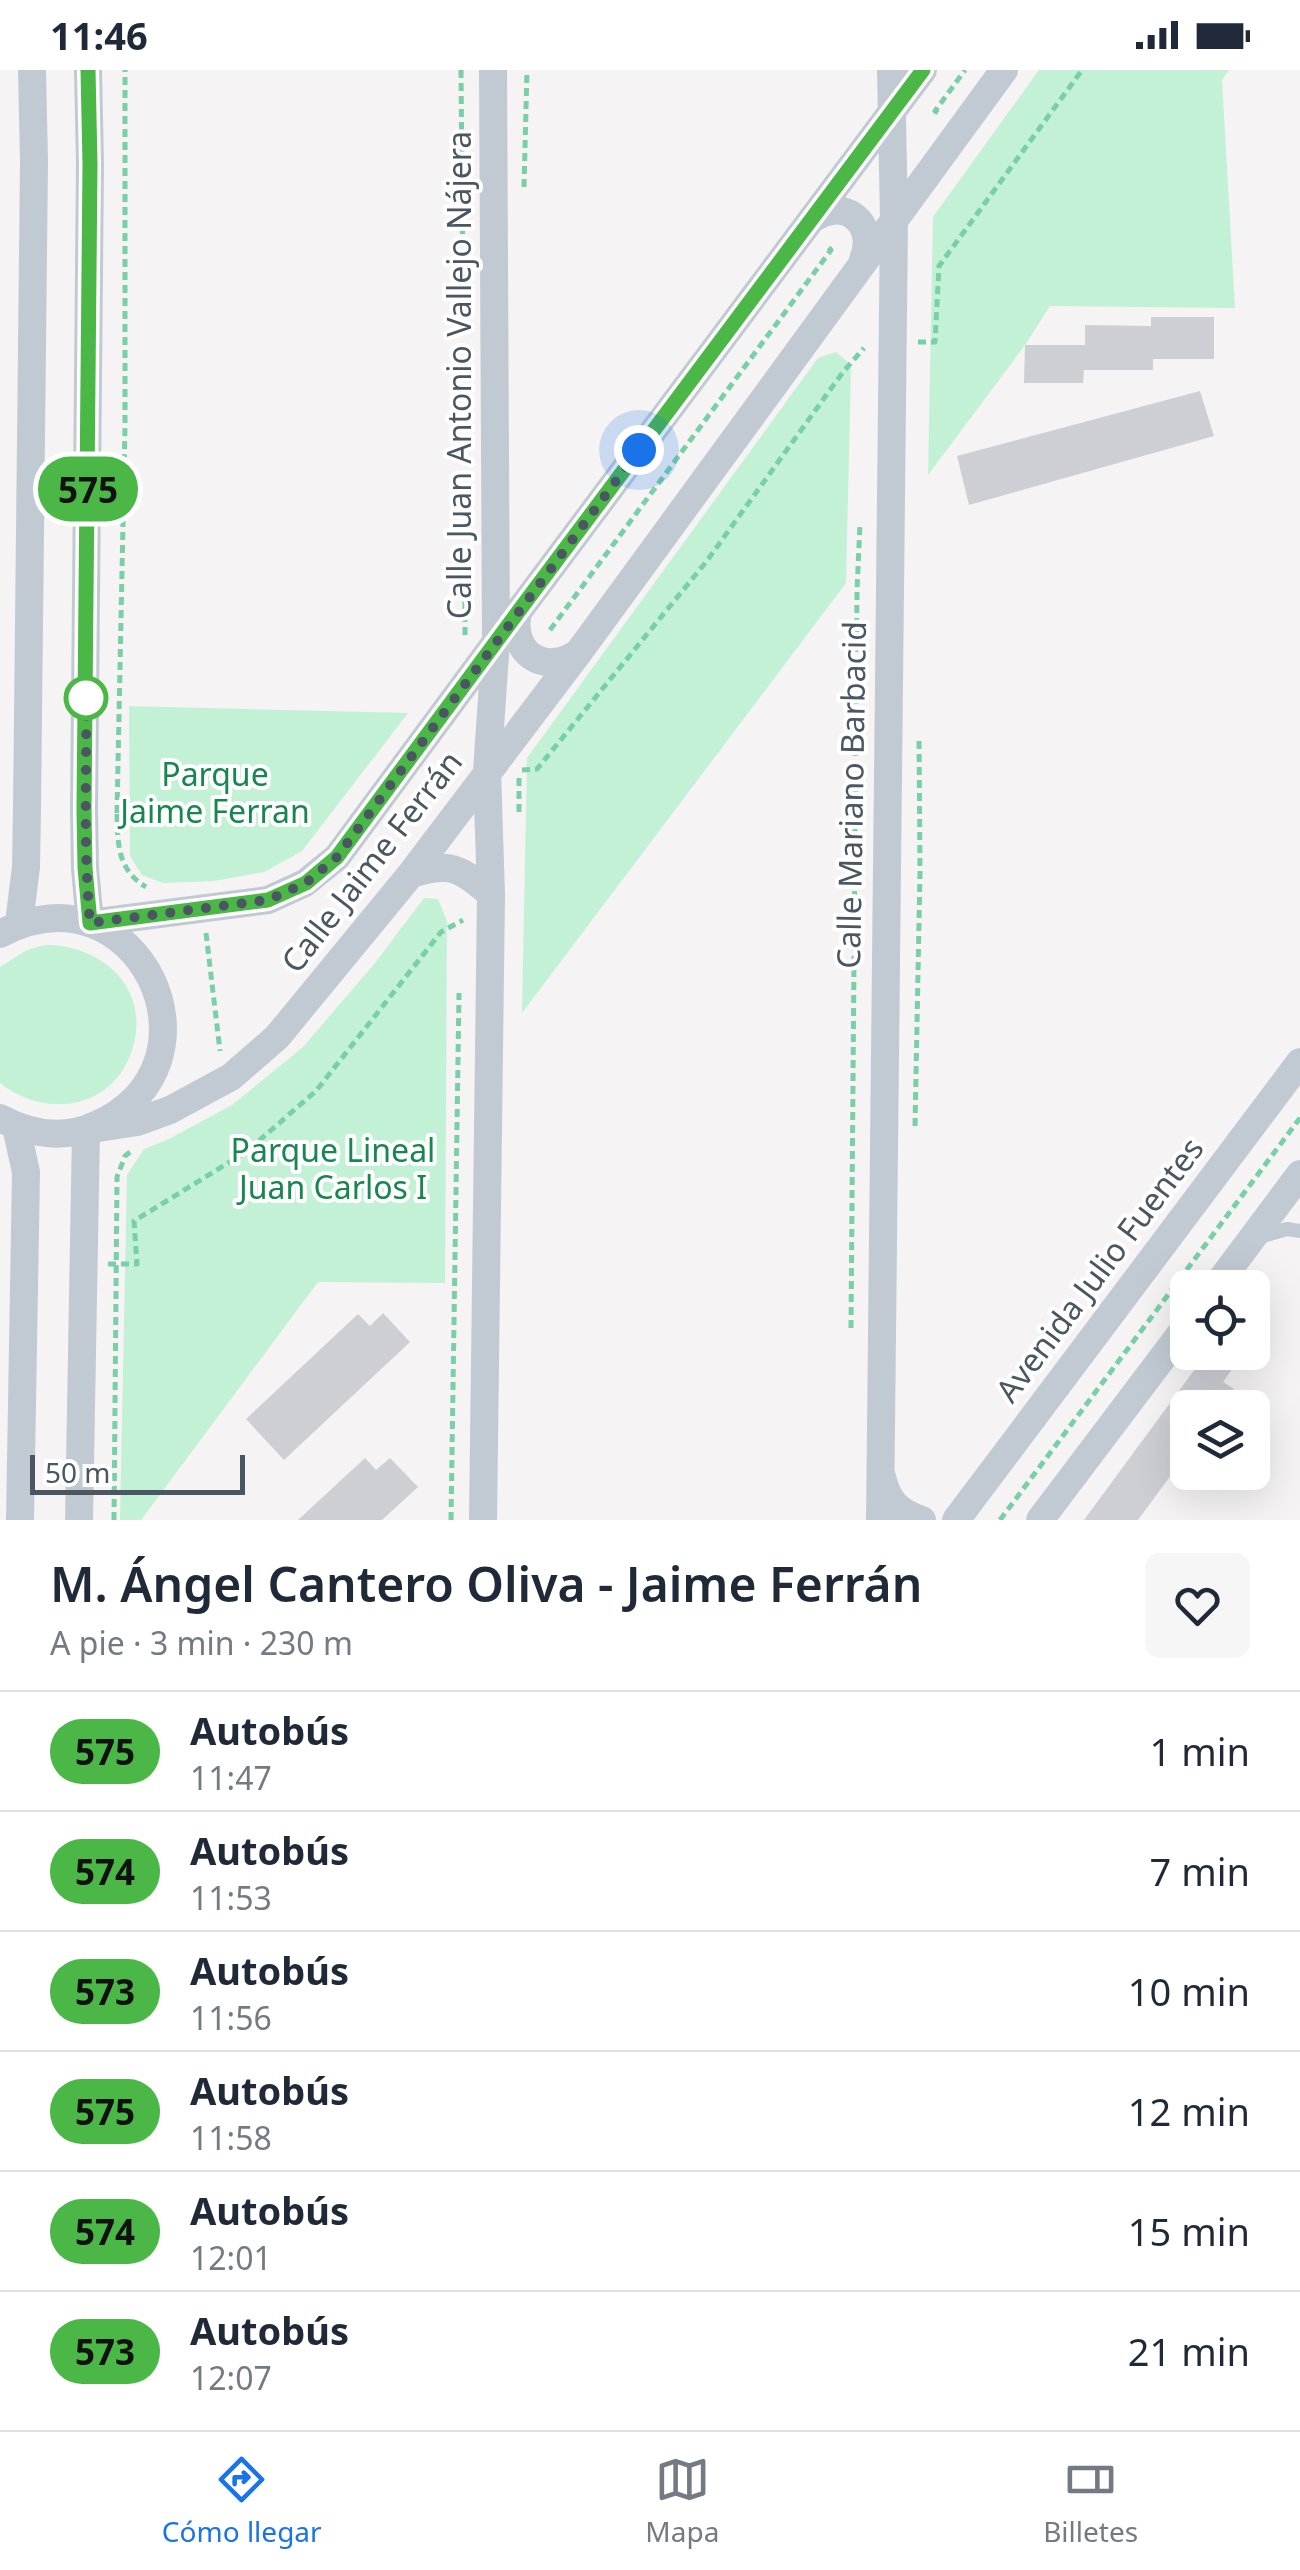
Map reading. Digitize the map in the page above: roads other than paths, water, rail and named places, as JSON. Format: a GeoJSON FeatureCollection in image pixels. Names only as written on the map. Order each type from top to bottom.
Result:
{"type":"FeatureCollection","features":[{"type":"Feature","properties":{"kind":"street"},"geometry":{"type":"LineString","coordinates":[[9,928],[26,867],[28,809],[32,70]]}},
{"type":"Feature","properties":{"kind":"street"},"geometry":{"type":"LineString","coordinates":[[79,1520],[86,1130],[133,1102],[149,1080],[160,1054],[164,1028],[151,975],[135,952],[90,923],[85,868],[88,70]]}},
{"type":"Feature","properties":{"kind":"street","name":"Calle Juan Antonio Vallejo Nájera"},"geometry":{"type":"LineString","coordinates":[[483,1520],[490,907],[487,771],[496,641],[493,70]]}},
{"type":"Feature","properties":{"kind":"street","name":"Calle Mariano Barbacid"},"geometry":{"type":"LineString","coordinates":[[880,1520],[894,218],[891,70]]}},
{"type":"Feature","properties":{"kind":"street","name":"Calle Jaime Ferrán"},"geometry":{"type":"LineString","coordinates":[[9,928],[54,918],[90,923],[268,900],[306,883],[337,857],[923,70]]}},
{"type":"Feature","properties":{"kind":"street","name":"Calle Jaime Ferrán"},"geometry":{"type":"LineString","coordinates":[[8,1122],[39,1133],[63,1134],[138,1122],[170,1110],[231,1077],[277,1037],[410,874],[579,652],[1004,70]]}},
{"type":"Feature","properties":{"kind":"street"},"geometry":{"type":"LineString","coordinates":[[808,224],[830,210],[850,214],[859,220],[868,239],[864,260]]}},
{"type":"Feature","properties":{"kind":"street"},"geometry":{"type":"LineString","coordinates":[[518,612],[517,637],[532,657],[556,663],[579,652]]}},
{"type":"Feature","properties":{"kind":"street"},"geometry":{"type":"LineString","coordinates":[[410,874],[439,866],[466,874],[490,907]]}},
{"type":"Feature","properties":{"kind":"street","name":"Avenida Julio Fuentes"},"geometry":{"type":"LineString","coordinates":[[953,1519],[1300,1062]]}},
{"type":"Feature","properties":{"kind":"street"},"geometry":{"type":"LineString","coordinates":[[8,1122],[26,1172],[20,1520]]}},
{"type":"Feature","properties":{"kind":"street"},"geometry":{"type":"LineString","coordinates":[[1228,1270],[1300,1174]]}},
{"type":"Feature","properties":{"kind":"street"},"geometry":{"type":"LineString","coordinates":[[1040,1520],[1170,1348]]}},
{"type":"Feature","properties":{"kind":"street"},"geometry":{"type":"LineString","coordinates":[[880,1467],[886,1494],[904,1514],[922,1520]]}},
{"type":"Feature","properties":{"kind":"lane"},"geometry":{"type":"LineString","coordinates":[[1251,1239],[1300,1230]]}},
{"type":"Feature","properties":{"kind":"park label","name":"Parque Jaime Ferran"},"geometry":{"type":"Point","coordinates":[215,794]}},
{"type":"Feature","properties":{"kind":"park label","name":"Parque Lineal Juan Carlos I"},"geometry":{"type":"Point","coordinates":[333,1170]}}]}
